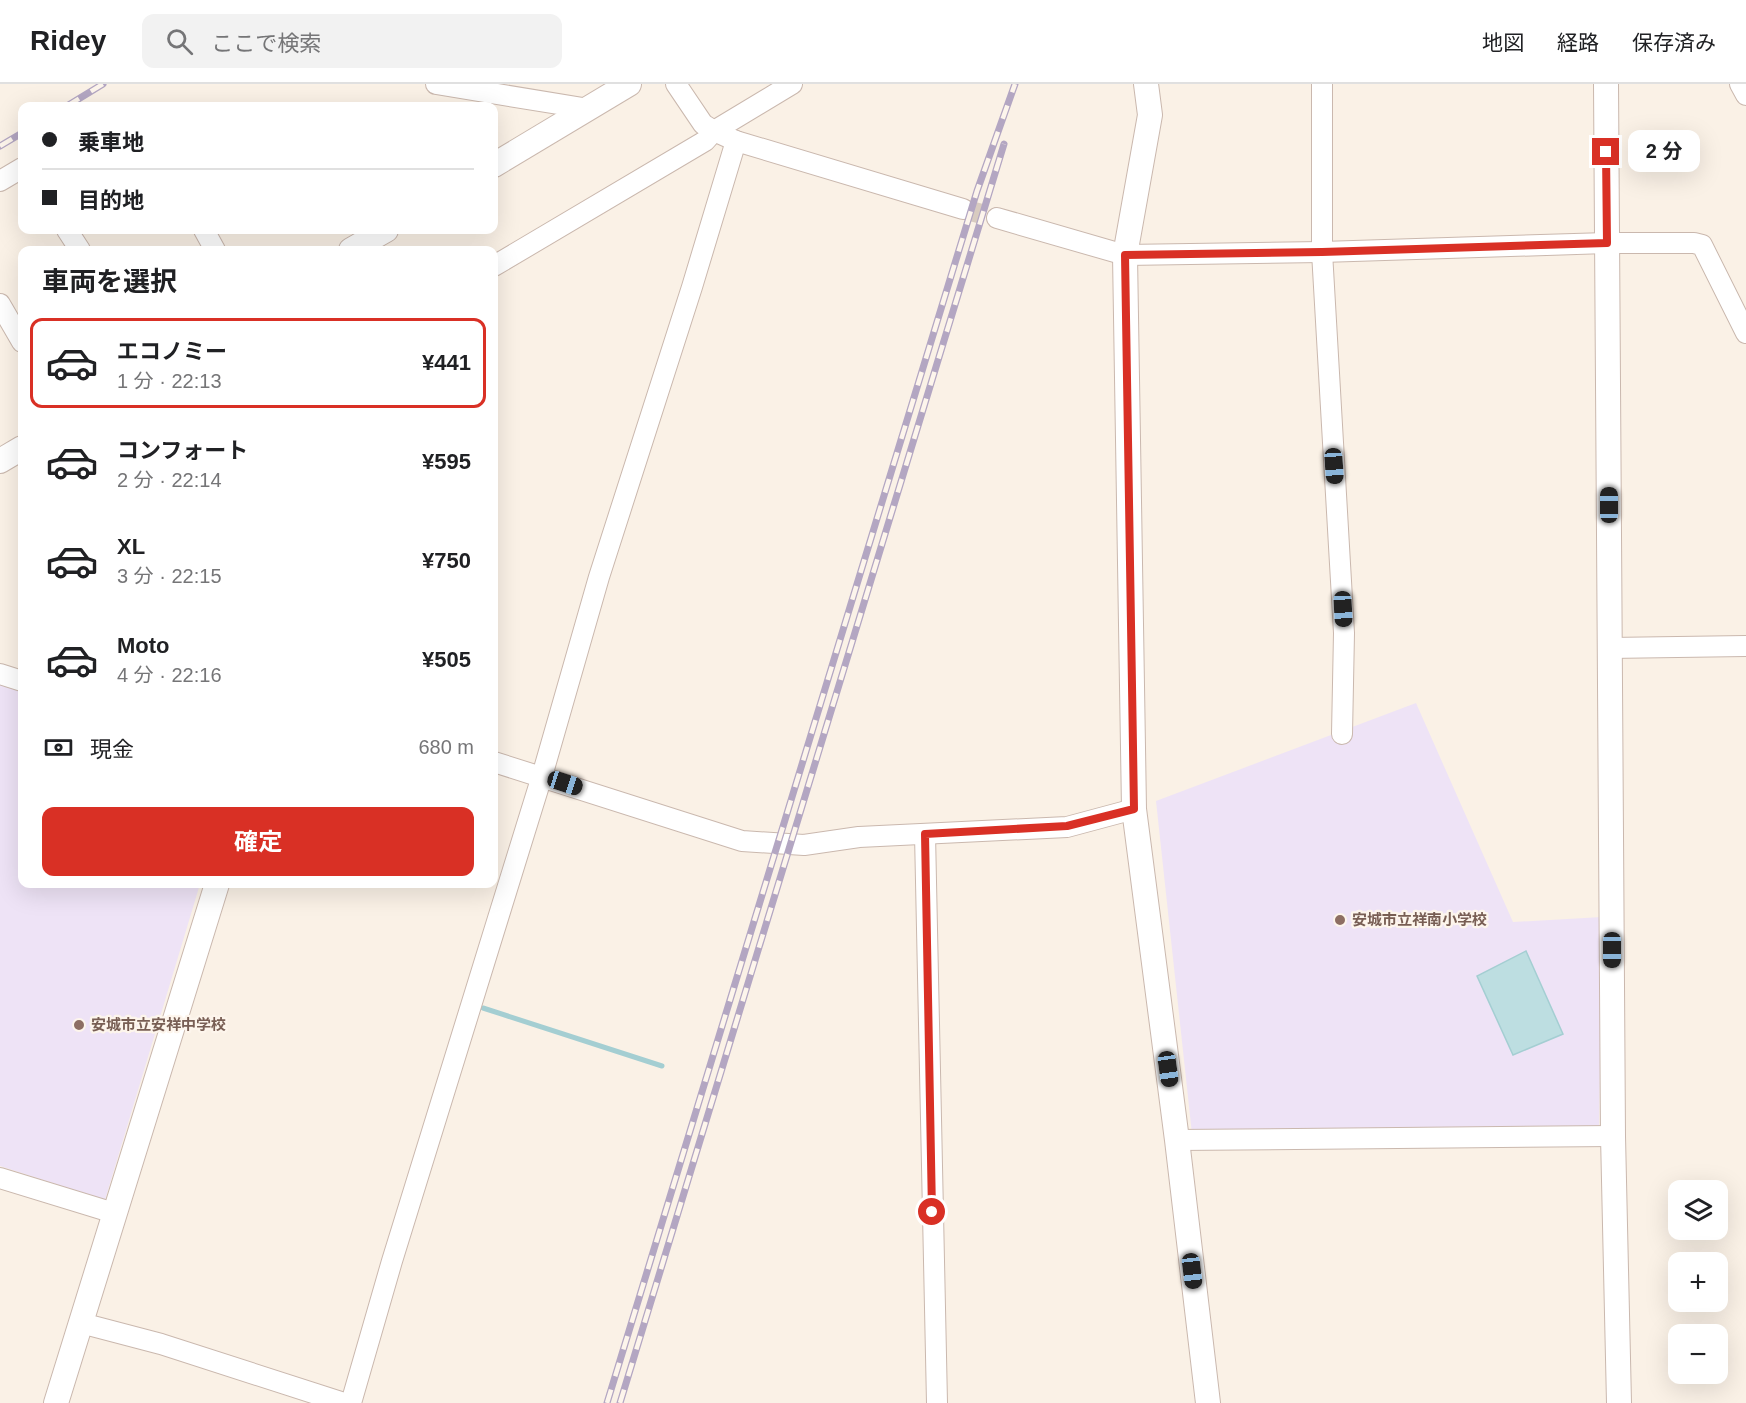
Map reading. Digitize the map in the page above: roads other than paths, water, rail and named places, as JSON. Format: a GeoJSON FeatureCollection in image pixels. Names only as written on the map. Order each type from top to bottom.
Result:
{"type":"FeatureCollection","features":[{"type":"Feature","properties":{"kind":"street"},"geometry":{"type":"LineString","coordinates":[[436,84],[589,109]]}},
{"type":"Feature","properties":{"kind":"street"},"geometry":{"type":"LineString","coordinates":[[498,163],[629,84]]}},
{"type":"Feature","properties":{"kind":"street"},"geometry":{"type":"LineString","coordinates":[[676,84],[703,124],[736,141],[963,209]]}},
{"type":"Feature","properties":{"kind":"street"},"geometry":{"type":"LineString","coordinates":[[498,264],[705,141],[714,131],[792,84]]}},
{"type":"Feature","properties":{"kind":"street"},"geometry":{"type":"LineString","coordinates":[[1146,84],[1150,115],[1125,255],[1134,809],[1208,1403]]}},
{"type":"Feature","properties":{"kind":"street"},"geometry":{"type":"LineString","coordinates":[[1322,84],[1322,252],[1344,633],[1342,734]]}},
{"type":"Feature","properties":{"kind":"street"},"geometry":{"type":"LineString","coordinates":[[1606,84],[1613,1136],[1619,1403]]}},
{"type":"Feature","properties":{"kind":"street"},"geometry":{"type":"LineString","coordinates":[[1740,84],[1746,94]]}},
{"type":"Feature","properties":{"kind":"street"},"geometry":{"type":"LineString","coordinates":[[351,1403],[392,1261],[542,776],[599,577],[736,141]]}},
{"type":"Feature","properties":{"kind":"street"},"geometry":{"type":"LineString","coordinates":[[0,181],[18,170]]}},
{"type":"Feature","properties":{"kind":"street"},"geometry":{"type":"LineString","coordinates":[[997,218],[1125,255],[1322,252],[1607,243],[1694,243],[1702,245],[1746,333]]}},
{"type":"Feature","properties":{"kind":"street"},"geometry":{"type":"LineString","coordinates":[[358,246],[379,234]]}},
{"type":"Feature","properties":{"kind":"street"},"geometry":{"type":"LineString","coordinates":[[0,304],[18,335]]}},
{"type":"Feature","properties":{"kind":"street"},"geometry":{"type":"LineString","coordinates":[[0,461],[18,450]]}},
{"type":"Feature","properties":{"kind":"street"},"geometry":{"type":"LineString","coordinates":[[1610,648],[1746,646]]}},
{"type":"Feature","properties":{"kind":"street"},"geometry":{"type":"LineString","coordinates":[[0,674],[18,680]]}},
{"type":"Feature","properties":{"kind":"street"},"geometry":{"type":"LineString","coordinates":[[498,763],[742,841],[804,845],[859,837],[1067,826],[1134,809]]}},
{"type":"Feature","properties":{"kind":"street"},"geometry":{"type":"LineString","coordinates":[[925,834],[937,1403]]}},
{"type":"Feature","properties":{"kind":"street"},"geometry":{"type":"LineString","coordinates":[[56,1403],[215,888]]}},
{"type":"Feature","properties":{"kind":"street"},"geometry":{"type":"LineString","coordinates":[[1177,1140],[1613,1136]]}},
{"type":"Feature","properties":{"kind":"street"},"geometry":{"type":"LineString","coordinates":[[0,1178],[114,1213]]}},
{"type":"Feature","properties":{"kind":"street"},"geometry":{"type":"LineString","coordinates":[[81,1323],[161,1344],[344,1403]]}},
{"type":"Feature","properties":{"kind":"water"},"geometry":{"type":"Polygon","coordinates":[[[1526,951],[1563,1034],[1513,1055],[1477,976],[1526,951]]]}},
{"type":"Feature","properties":{"kind":"waterway"},"geometry":{"type":"LineString","coordinates":[[483,1008],[662,1066]]}},
{"type":"Feature","properties":{"kind":"tunnel"},"geometry":{"type":"LineString","coordinates":[[963,209],[997,218]]}},
{"type":"Feature","properties":{"kind":"railway"},"geometry":{"type":"LineString","coordinates":[[74,102],[103,84]]}},
{"type":"Feature","properties":{"kind":"railway"},"geometry":{"type":"LineString","coordinates":[[607,1403],[977,191],[1015,84]]}},
{"type":"Feature","properties":{"kind":"railway"},"geometry":{"type":"LineString","coordinates":[[0,146],[18,135]]}},
{"type":"Feature","properties":{"kind":"railway"},"geometry":{"type":"LineString","coordinates":[[620,1403],[1004,144]]}},
{"type":"Feature","properties":{"kind":"place","name":"安城市立祥南小学校"},"geometry":{"type":"Point","coordinates":[1340,920]}},
{"type":"Feature","properties":{"kind":"place","name":"安城市立安祥中学校"},"geometry":{"type":"Point","coordinates":[79,1025]}}]}
